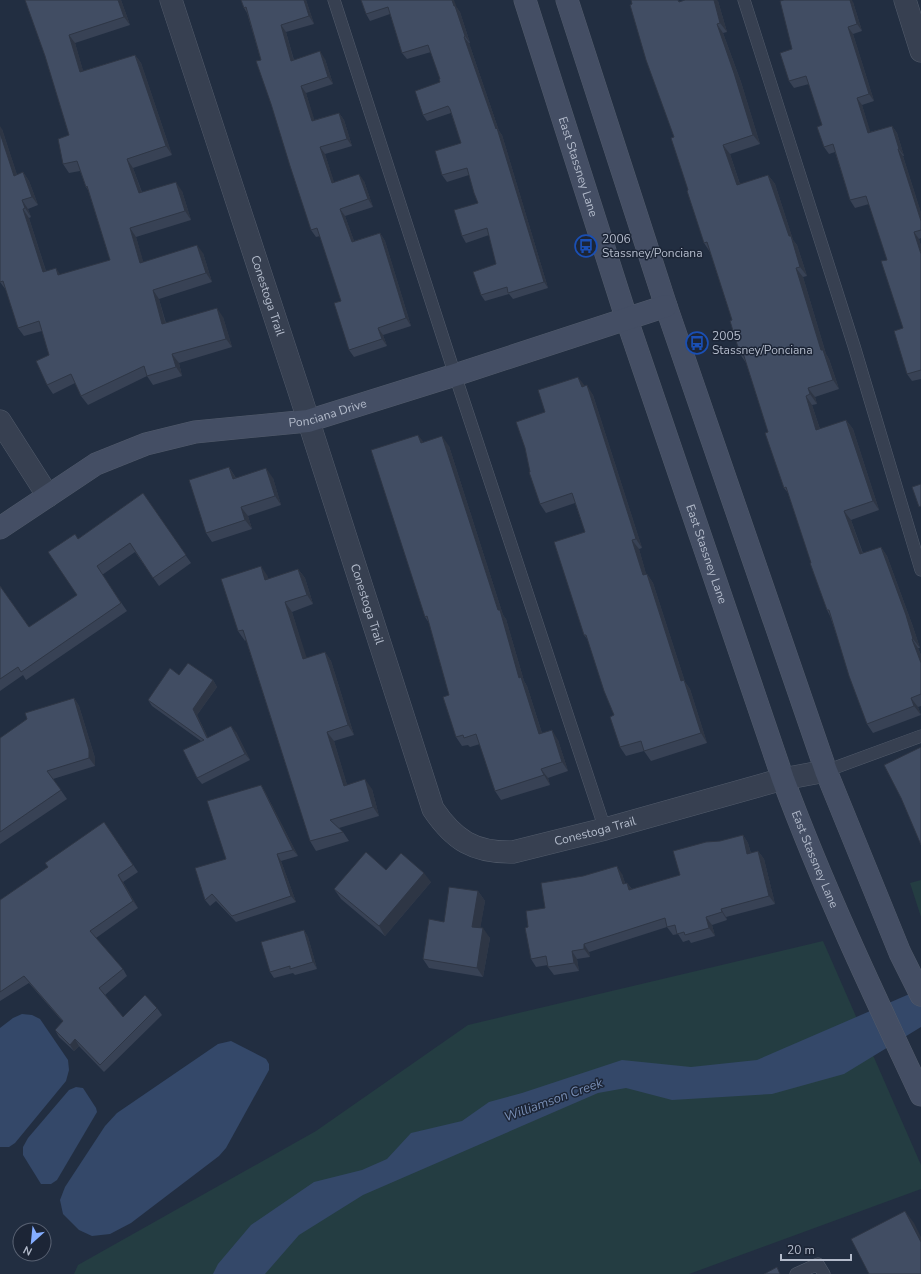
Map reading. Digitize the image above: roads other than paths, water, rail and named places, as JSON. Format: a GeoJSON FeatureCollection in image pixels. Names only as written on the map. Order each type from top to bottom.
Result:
{"type":"FeatureCollection","features":[{"type":"Feature","properties":{"kind":"main road","name":"East Stassney Lane"},"geometry":{"type":"LineString","coordinates":[[525,0],[627,320],[783,779],[867,980],[921,1095]]}},
{"type":"Feature","properties":{"kind":"main road"},"geometry":{"type":"LineString","coordinates":[[567,0],[666,306],[826,771],[900,953],[921,995]]}},
{"type":"Feature","properties":{"kind":"main road","name":"Ponciana Drive"},"geometry":{"type":"LineString","coordinates":[[0,528],[96,464],[163,438],[227,428],[308,421],[455,376],[666,306]]}},
{"type":"Feature","properties":{"kind":"street","name":"Conestoga Trail"},"geometry":{"type":"LineString","coordinates":[[171,0],[433,809],[443,824],[456,836],[472,845],[486,850],[513,852],[605,829],[783,779],[826,771]]}},
{"type":"Feature","properties":{"kind":"street"},"geometry":{"type":"LineString","coordinates":[[905,0],[921,51]]}},
{"type":"Feature","properties":{"kind":"street"},"geometry":{"type":"LineString","coordinates":[[0,421],[48,496]]}},
{"type":"Feature","properties":{"kind":"lane"},"geometry":{"type":"LineString","coordinates":[[334,0],[455,376],[605,829]]}},
{"type":"Feature","properties":{"kind":"lane"},"geometry":{"type":"LineString","coordinates":[[744,0],[854,346],[921,570]]}},
{"type":"Feature","properties":{"kind":"lane"},"geometry":{"type":"LineString","coordinates":[[826,771],[921,736]]}},
{"type":"Feature","properties":{"kind":"lane"},"geometry":{"type":"LineString","coordinates":[[796,1274],[818,1264],[824,1274]]}},
{"type":"Feature","properties":{"kind":"water","name":"Williamson Creek"},"geometry":{"type":"Polygon","coordinates":[[[921,989],[921,1027],[844,1074],[772,1094],[672,1100],[626,1088],[598,1093],[363,1195],[299,1235],[265,1274],[213,1274],[218,1264],[251,1225],[314,1182],[362,1170],[387,1159],[411,1133],[462,1121],[489,1102],[522,1093],[622,1060],[691,1067],[757,1060],[921,989]]]}},
{"type":"Feature","properties":{"kind":"water"},"geometry":{"type":"Polygon","coordinates":[[[22,1014],[32,1015],[40,1019],[68,1060],[69,1070],[66,1081],[15,1143],[9,1147],[0,1147],[0,1028],[13,1018],[22,1014]]]}},
{"type":"Feature","properties":{"kind":"water"},"geometry":{"type":"Polygon","coordinates":[[[231,1041],[266,1059],[269,1064],[269,1070],[226,1148],[219,1156],[131,1223],[110,1234],[92,1236],[79,1230],[63,1214],[60,1200],[65,1187],[105,1126],[117,1113],[218,1044],[231,1041]]]}},
{"type":"Feature","properties":{"kind":"water"},"geometry":{"type":"Polygon","coordinates":[[[76,1087],[83,1088],[97,1112],[57,1180],[51,1184],[41,1184],[23,1155],[23,1147],[28,1138],[69,1090],[76,1087]]]}},
{"type":"Feature","properties":{"kind":"place","name":"2006 Stassney/Ponciana"},"geometry":{"type":"Point","coordinates":[586,246]}},
{"type":"Feature","properties":{"kind":"place","name":"2005 Stassney/Ponciana"},"geometry":{"type":"Point","coordinates":[697,343]}}]}
